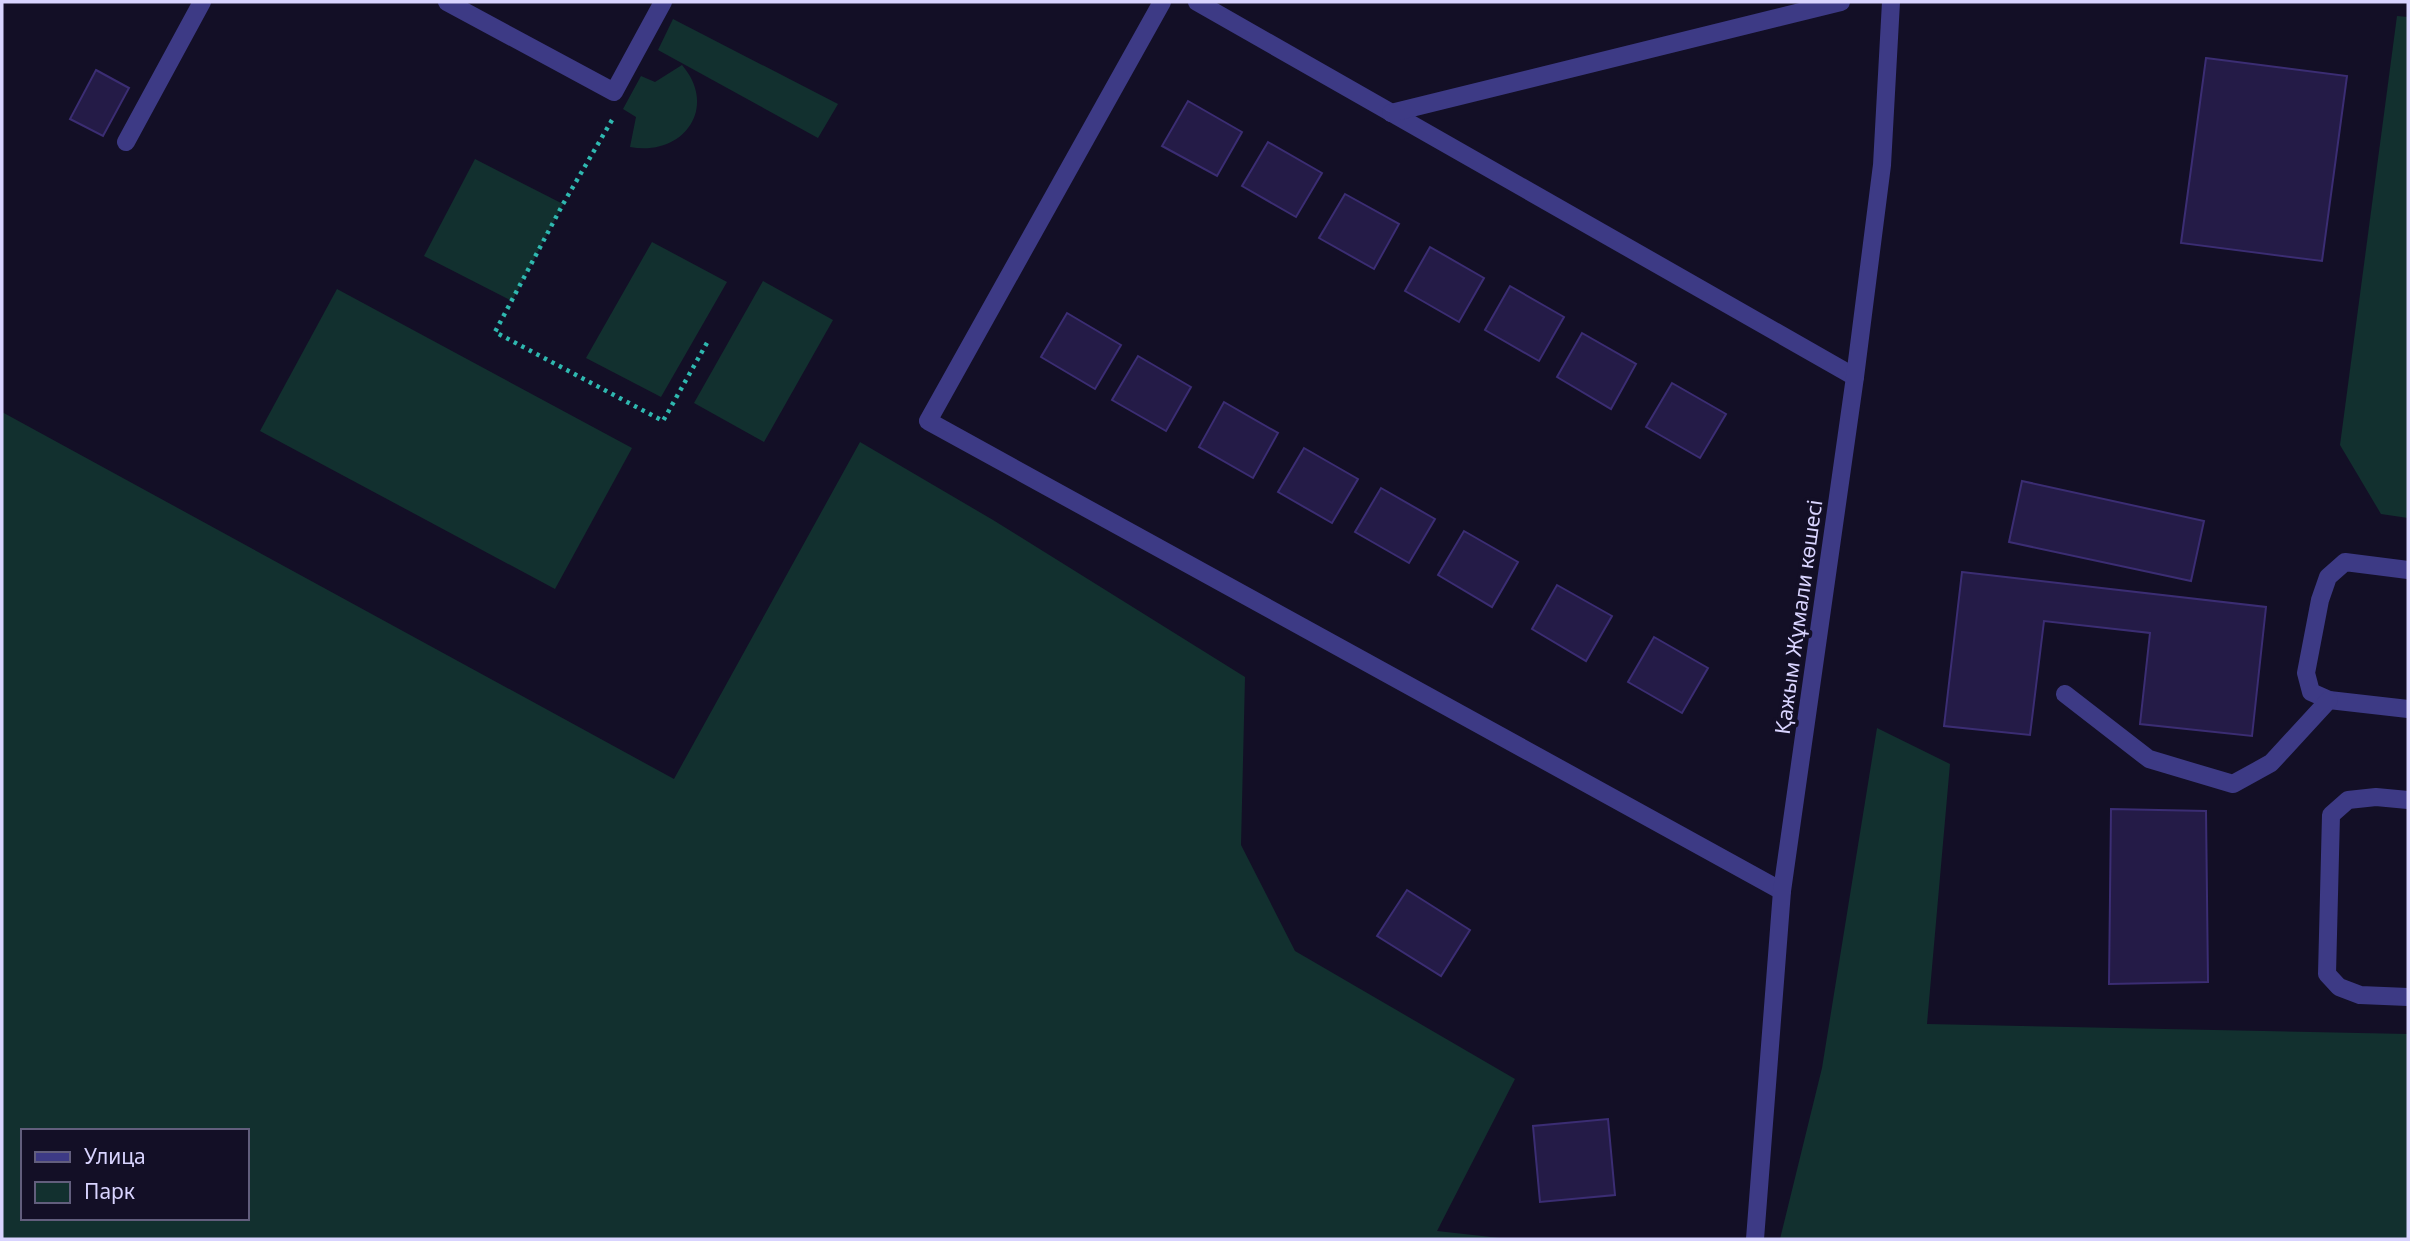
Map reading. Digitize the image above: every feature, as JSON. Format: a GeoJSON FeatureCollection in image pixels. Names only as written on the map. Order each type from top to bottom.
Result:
{"type":"FeatureCollection","features":[{"type":"Feature","properties":{"kind":"street"},"geometry":{"type":"LineString","coordinates":[[126,142],[202,2]]}},
{"type":"Feature","properties":{"kind":"street"},"geometry":{"type":"LineString","coordinates":[[447,2],[614,92],[663,2]]}},
{"type":"Feature","properties":{"kind":"street"},"geometry":{"type":"LineString","coordinates":[[1162,2],[928,421],[1782,891]]}},
{"type":"Feature","properties":{"kind":"street"},"geometry":{"type":"LineString","coordinates":[[1198,2],[1855,377]]}},
{"type":"Feature","properties":{"kind":"street"},"geometry":{"type":"LineString","coordinates":[[1391,113],[1841,2]]}},
{"type":"Feature","properties":{"kind":"street","name":"Қажым Жұмали көшесі"},"geometry":{"type":"LineString","coordinates":[[1755,1239],[1782,891],[1855,377],[1882,165],[1891,2]]}},
{"type":"Feature","properties":{"kind":"street"},"geometry":{"type":"LineString","coordinates":[[2408,570],[2345,562],[2328,577],[2320,600],[2306,673],[2311,692],[2329,700],[2408,709]]}},
{"type":"Feature","properties":{"kind":"street"},"geometry":{"type":"LineString","coordinates":[[2066,694],[2149,759],[2233,784],[2271,763],[2329,700]]}},
{"type":"Feature","properties":{"kind":"street"},"geometry":{"type":"LineString","coordinates":[[2408,800],[2376,797],[2348,800],[2331,815],[2327,974],[2339,987],[2360,995],[2408,997]]}},
{"type":"Feature","properties":{"kind":"path"},"geometry":{"type":"LineString","coordinates":[[614,92],[614,116],[563,204],[495,332],[663,421],[708,341]]}},
{"type":"Feature","properties":{"kind":"green space"},"geometry":{"type":"Polygon","coordinates":[[[2397,16],[2408,17],[2408,518],[2381,514],[2340,445],[2397,16]]]}},
{"type":"Feature","properties":{"kind":"green space"},"geometry":{"type":"Polygon","coordinates":[[[673,19],[838,104],[818,138],[658,50],[673,19]]]}},
{"type":"Feature","properties":{"kind":"green space"},"geometry":{"type":"Polygon","coordinates":[[[682,65],[693,81],[697,97],[696,112],[690,126],[680,137],[666,144],[649,148],[630,147],[636,117],[623,109],[641,76],[655,82],[682,65]]]}},
{"type":"Feature","properties":{"kind":"green space"},"geometry":{"type":"Polygon","coordinates":[[[475,159],[563,204],[512,301],[424,256],[475,159]]]}},
{"type":"Feature","properties":{"kind":"green space"},"geometry":{"type":"Polygon","coordinates":[[[652,242],[727,282],[661,397],[586,358],[652,242]]]}},
{"type":"Feature","properties":{"kind":"green space"},"geometry":{"type":"Polygon","coordinates":[[[763,281],[833,320],[764,442],[694,403],[763,281]]]}},
{"type":"Feature","properties":{"kind":"green space"},"geometry":{"type":"Polygon","coordinates":[[[337,289],[632,448],[555,589],[260,431],[337,289]]]}},
{"type":"Feature","properties":{"kind":"green space"},"geometry":{"type":"Polygon","coordinates":[[[2,412],[674,779],[860,442],[993,520],[1245,677],[1241,845],[1295,951],[1515,1079],[1437,1231],[1509,1239],[2,1239],[2,412]]]}},
{"type":"Feature","properties":{"kind":"green space"},"geometry":{"type":"Polygon","coordinates":[[[1877,728],[1950,764],[1927,1024],[2408,1034],[2408,1239],[1780,1239],[1822,1068],[1877,728]]]}},
{"type":"Feature","properties":{"kind":"building"},"geometry":{"type":"Polygon","coordinates":[[[2206,58],[2347,76],[2322,261],[2181,243],[2206,58]]]}},
{"type":"Feature","properties":{"kind":"building"},"geometry":{"type":"Polygon","coordinates":[[[96,70],[129,88],[103,136],[70,119],[96,70]]]}},
{"type":"Feature","properties":{"kind":"building"},"geometry":{"type":"Polygon","coordinates":[[[1188,101],[1242,132],[1217,176],[1162,146],[1188,101]]]}},
{"type":"Feature","properties":{"kind":"building"},"geometry":{"type":"Polygon","coordinates":[[[1268,142],[1322,173],[1296,217],[1242,186],[1268,142]]]}},
{"type":"Feature","properties":{"kind":"building"},"geometry":{"type":"Polygon","coordinates":[[[1345,194],[1399,224],[1374,269],[1319,238],[1345,194]]]}},
{"type":"Feature","properties":{"kind":"building"},"geometry":{"type":"Polygon","coordinates":[[[1430,247],[1484,278],[1459,322],[1405,291],[1430,247]]]}},
{"type":"Feature","properties":{"kind":"building"},"geometry":{"type":"Polygon","coordinates":[[[1510,286],[1564,317],[1539,361],[1485,330],[1510,286]]]}},
{"type":"Feature","properties":{"kind":"building"},"geometry":{"type":"Polygon","coordinates":[[[1067,313],[1121,345],[1095,389],[1041,357],[1067,313]]]}},
{"type":"Feature","properties":{"kind":"building"},"geometry":{"type":"Polygon","coordinates":[[[1582,333],[1636,364],[1611,409],[1557,377],[1582,333]]]}},
{"type":"Feature","properties":{"kind":"building"},"geometry":{"type":"Polygon","coordinates":[[[1138,356],[1191,387],[1166,431],[1112,400],[1138,356]]]}},
{"type":"Feature","properties":{"kind":"building"},"geometry":{"type":"Polygon","coordinates":[[[1672,383],[1726,414],[1700,458],[1646,427],[1672,383]]]}},
{"type":"Feature","properties":{"kind":"building"},"geometry":{"type":"Polygon","coordinates":[[[1224,402],[1278,433],[1253,478],[1199,447],[1224,402]]]}},
{"type":"Feature","properties":{"kind":"building"},"geometry":{"type":"Polygon","coordinates":[[[1304,448],[1358,479],[1332,523],[1278,492],[1304,448]]]}},
{"type":"Feature","properties":{"kind":"building"},"geometry":{"type":"Polygon","coordinates":[[[2022,481],[2204,521],[2191,581],[2009,542],[2022,481]]]}},
{"type":"Feature","properties":{"kind":"building"},"geometry":{"type":"Polygon","coordinates":[[[1381,488],[1435,519],[1409,563],[1355,532],[1381,488]]]}},
{"type":"Feature","properties":{"kind":"building"},"geometry":{"type":"Polygon","coordinates":[[[1464,531],[1518,562],[1492,607],[1438,575],[1464,531]]]}},
{"type":"Feature","properties":{"kind":"building"},"geometry":{"type":"Polygon","coordinates":[[[1962,572],[2266,607],[2252,736],[2140,724],[2150,633],[2044,621],[2030,735],[1944,726],[1962,572]]]}},
{"type":"Feature","properties":{"kind":"building"},"geometry":{"type":"Polygon","coordinates":[[[1557,585],[1612,616],[1586,661],[1532,629],[1557,585]]]}},
{"type":"Feature","properties":{"kind":"building"},"geometry":{"type":"Polygon","coordinates":[[[1654,637],[1708,668],[1682,713],[1628,682],[1654,637]]]}},
{"type":"Feature","properties":{"kind":"building"},"geometry":{"type":"Polygon","coordinates":[[[2111,809],[2206,811],[2208,982],[2109,984],[2111,809]]]}},
{"type":"Feature","properties":{"kind":"building"},"geometry":{"type":"Polygon","coordinates":[[[1407,890],[1470,930],[1441,976],[1377,936],[1407,890]]]}},
{"type":"Feature","properties":{"kind":"building"},"geometry":{"type":"Polygon","coordinates":[[[1608,1119],[1615,1195],[1540,1202],[1533,1126],[1608,1119]]]}}]}
